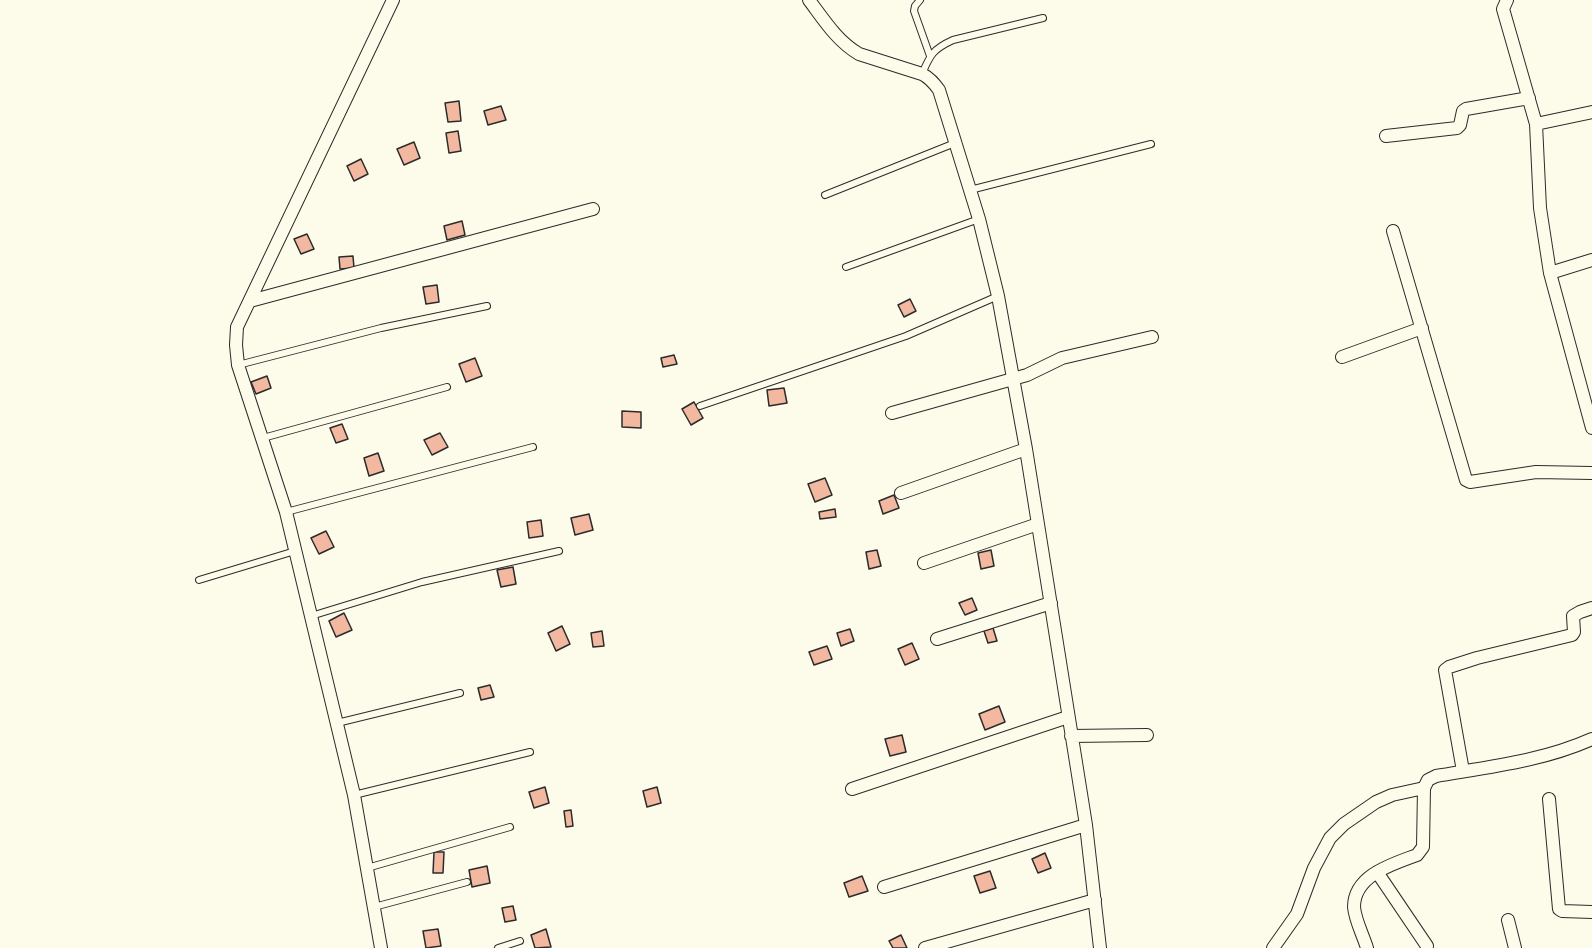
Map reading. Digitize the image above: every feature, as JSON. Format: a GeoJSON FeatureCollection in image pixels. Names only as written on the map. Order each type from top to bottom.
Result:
{"type":"FeatureCollection","features":[{"type":"Feature","properties":{"kind":"street"},"geometry":{"type":"LineString","coordinates":[[381,948],[354,795],[337,723],[286,512],[238,365],[236,345],[237,327],[393,0]]}},
{"type":"Feature","properties":{"kind":"street"},"geometry":{"type":"LineString","coordinates":[[809,0],[833,32],[850,49],[858,54],[922,74],[928,77],[939,90],[980,219],[998,296],[1026,449],[1086,825],[1100,948]]}},
{"type":"Feature","properties":{"kind":"street"},"geometry":{"type":"LineString","coordinates":[[1507,0],[1503,9],[1536,124],[1540,208],[1550,273],[1589,408],[1592,428]]}},
{"type":"Feature","properties":{"kind":"street"},"geometry":{"type":"LineString","coordinates":[[1386,136],[1457,128],[1461,125],[1462,113],[1466,109],[1528,98]]}},
{"type":"Feature","properties":{"kind":"street"},"geometry":{"type":"LineString","coordinates":[[1536,124],[1592,112]]}},
{"type":"Feature","properties":{"kind":"street"},"geometry":{"type":"LineString","coordinates":[[250,301],[593,208]]}},
{"type":"Feature","properties":{"kind":"street"},"geometry":{"type":"LineString","coordinates":[[1393,231],[1466,480],[1470,482],[1536,472],[1592,473]]}},
{"type":"Feature","properties":{"kind":"street"},"geometry":{"type":"LineString","coordinates":[[1550,273],[1592,260]]}},
{"type":"Feature","properties":{"kind":"street"},"geometry":{"type":"LineString","coordinates":[[1342,357],[1422,328]]}},
{"type":"Feature","properties":{"kind":"street"},"geometry":{"type":"LineString","coordinates":[[892,413],[1012,379],[1062,358],[1152,337]]}},
{"type":"Feature","properties":{"kind":"street"},"geometry":{"type":"LineString","coordinates":[[901,493],[1026,449]]}},
{"type":"Feature","properties":{"kind":"street"},"geometry":{"type":"LineString","coordinates":[[924,563],[1038,524]]}},
{"type":"Feature","properties":{"kind":"street"},"geometry":{"type":"LineString","coordinates":[[938,639],[1051,603]]}},
{"type":"Feature","properties":{"kind":"street"},"geometry":{"type":"LineString","coordinates":[[1463,771],[1445,670],[1477,658],[1572,635],[1574,616],[1592,608]]}},
{"type":"Feature","properties":{"kind":"street"},"geometry":{"type":"LineString","coordinates":[[852,789],[1068,717]]}},
{"type":"Feature","properties":{"kind":"street"},"geometry":{"type":"LineString","coordinates":[[1071,736],[1147,735]]}},
{"type":"Feature","properties":{"kind":"street"},"geometry":{"type":"LineString","coordinates":[[1367,948],[1354,909],[1355,899],[1363,884],[1377,872],[1417,855],[1421,851],[1423,847],[1424,788],[1431,778],[1547,755],[1592,739]]}},
{"type":"Feature","properties":{"kind":"street"},"geometry":{"type":"LineString","coordinates":[[1273,948],[1297,914],[1314,867],[1330,838],[1344,824],[1376,802],[1392,795],[1424,788]]}},
{"type":"Feature","properties":{"kind":"street"},"geometry":{"type":"LineString","coordinates":[[1549,799],[1559,909],[1562,912],[1592,912]]}},
{"type":"Feature","properties":{"kind":"street"},"geometry":{"type":"LineString","coordinates":[[884,887],[1086,825]]}},
{"type":"Feature","properties":{"kind":"street"},"geometry":{"type":"LineString","coordinates":[[1377,872],[1427,946]]}},
{"type":"Feature","properties":{"kind":"street"},"geometry":{"type":"LineString","coordinates":[[925,948],[1095,900]]}},
{"type":"Feature","properties":{"kind":"street"},"geometry":{"type":"LineString","coordinates":[[1508,920],[1515,948]]}},
{"type":"Feature","properties":{"kind":"lane"},"geometry":{"type":"LineString","coordinates":[[920,0],[914,11],[930,56]]}},
{"type":"Feature","properties":{"kind":"lane"},"geometry":{"type":"LineString","coordinates":[[922,74],[930,56],[936,49],[952,40],[1043,18]]}},
{"type":"Feature","properties":{"kind":"lane"},"geometry":{"type":"LineString","coordinates":[[825,195],[956,143]]}},
{"type":"Feature","properties":{"kind":"lane"},"geometry":{"type":"LineString","coordinates":[[970,190],[1151,144]]}},
{"type":"Feature","properties":{"kind":"lane"},"geometry":{"type":"LineString","coordinates":[[846,267],[980,219]]}},
{"type":"Feature","properties":{"kind":"lane"},"geometry":{"type":"LineString","coordinates":[[700,406],[906,336],[998,296]]}},
{"type":"Feature","properties":{"kind":"lane"},"geometry":{"type":"LineString","coordinates":[[238,365],[381,328],[487,306]]}},
{"type":"Feature","properties":{"kind":"lane"},"geometry":{"type":"LineString","coordinates":[[262,439],[447,387]]}},
{"type":"Feature","properties":{"kind":"lane"},"geometry":{"type":"LineString","coordinates":[[286,512],[533,447]]}},
{"type":"Feature","properties":{"kind":"lane"},"geometry":{"type":"LineString","coordinates":[[199,580],[295,551]]}},
{"type":"Feature","properties":{"kind":"lane"},"geometry":{"type":"LineString","coordinates":[[311,616],[422,582],[559,551]]}},
{"type":"Feature","properties":{"kind":"lane"},"geometry":{"type":"LineString","coordinates":[[337,723],[460,693]]}},
{"type":"Feature","properties":{"kind":"lane"},"geometry":{"type":"LineString","coordinates":[[354,795],[530,752]]}},
{"type":"Feature","properties":{"kind":"lane"},"geometry":{"type":"LineString","coordinates":[[367,868],[510,827]]}},
{"type":"Feature","properties":{"kind":"lane"},"geometry":{"type":"LineString","coordinates":[[374,908],[466,882]]}},
{"type":"Feature","properties":{"kind":"lane"},"geometry":{"type":"LineString","coordinates":[[498,948],[520,941]]}},
{"type":"Feature","properties":{"kind":"building"},"geometry":{"type":"Polygon","coordinates":[[[459,101],[461,121],[448,122],[445,103],[459,101]]]}},
{"type":"Feature","properties":{"kind":"building"},"geometry":{"type":"Polygon","coordinates":[[[501,106],[506,120],[488,125],[484,111],[501,106]]]}},
{"type":"Feature","properties":{"kind":"building"},"geometry":{"type":"Polygon","coordinates":[[[458,131],[461,151],[449,153],[446,133],[458,131]]]}},
{"type":"Feature","properties":{"kind":"building"},"geometry":{"type":"Polygon","coordinates":[[[414,142],[420,158],[404,165],[397,149],[414,142]]]}},
{"type":"Feature","properties":{"kind":"building"},"geometry":{"type":"Polygon","coordinates":[[[361,159],[368,174],[354,181],[347,166],[361,159]]]}},
{"type":"Feature","properties":{"kind":"building"},"geometry":{"type":"Polygon","coordinates":[[[462,221],[465,235],[447,240],[444,226],[462,221]]]}},
{"type":"Feature","properties":{"kind":"building"},"geometry":{"type":"Polygon","coordinates":[[[307,234],[314,249],[301,254],[294,239],[307,234]]]}},
{"type":"Feature","properties":{"kind":"building"},"geometry":{"type":"Polygon","coordinates":[[[353,256],[354,268],[340,269],[339,257],[353,256]]]}},
{"type":"Feature","properties":{"kind":"building"},"geometry":{"type":"Polygon","coordinates":[[[437,285],[439,302],[426,304],[423,287],[437,285]]]}},
{"type":"Feature","properties":{"kind":"building"},"geometry":{"type":"Polygon","coordinates":[[[910,299],[916,311],[904,317],[898,305],[910,299]]]}},
{"type":"Feature","properties":{"kind":"building"},"geometry":{"type":"Polygon","coordinates":[[[674,355],[677,364],[663,367],[661,358],[674,355]]]}},
{"type":"Feature","properties":{"kind":"building"},"geometry":{"type":"Polygon","coordinates":[[[475,358],[482,376],[466,382],[459,364],[475,358]]]}},
{"type":"Feature","properties":{"kind":"building"},"geometry":{"type":"Polygon","coordinates":[[[267,376],[271,388],[256,394],[251,382],[267,376]]]}},
{"type":"Feature","properties":{"kind":"building"},"geometry":{"type":"Polygon","coordinates":[[[784,388],[787,403],[769,406],[767,390],[784,388]]]}},
{"type":"Feature","properties":{"kind":"building"},"geometry":{"type":"Polygon","coordinates":[[[694,402],[703,418],[691,425],[682,409],[694,402]]]}},
{"type":"Feature","properties":{"kind":"building"},"geometry":{"type":"Polygon","coordinates":[[[622,411],[641,412],[641,428],[622,427],[622,411]]]}},
{"type":"Feature","properties":{"kind":"building"},"geometry":{"type":"Polygon","coordinates":[[[342,424],[348,439],[336,443],[330,428],[342,424]]]}},
{"type":"Feature","properties":{"kind":"building"},"geometry":{"type":"Polygon","coordinates":[[[440,433],[448,447],[432,455],[424,440],[440,433]]]}},
{"type":"Feature","properties":{"kind":"building"},"geometry":{"type":"Polygon","coordinates":[[[378,453],[384,471],[369,476],[364,458],[378,453]]]}},
{"type":"Feature","properties":{"kind":"building"},"geometry":{"type":"Polygon","coordinates":[[[825,478],[832,495],[815,502],[808,484],[825,478]]]}},
{"type":"Feature","properties":{"kind":"building"},"geometry":{"type":"Polygon","coordinates":[[[894,495],[899,508],[883,514],[879,501],[894,495]]]}},
{"type":"Feature","properties":{"kind":"building"},"geometry":{"type":"Polygon","coordinates":[[[835,509],[836,517],[820,519],[819,512],[835,509]]]}},
{"type":"Feature","properties":{"kind":"building"},"geometry":{"type":"Polygon","coordinates":[[[589,514],[593,530],[575,535],[571,518],[589,514]]]}},
{"type":"Feature","properties":{"kind":"building"},"geometry":{"type":"Polygon","coordinates":[[[541,520],[543,536],[529,538],[527,522],[541,520]]]}},
{"type":"Feature","properties":{"kind":"building"},"geometry":{"type":"Polygon","coordinates":[[[326,531],[334,547],[319,554],[311,538],[326,531]]]}},
{"type":"Feature","properties":{"kind":"building"},"geometry":{"type":"Polygon","coordinates":[[[877,550],[881,566],[869,569],[866,552],[877,550]]]}},
{"type":"Feature","properties":{"kind":"building"},"geometry":{"type":"Polygon","coordinates":[[[991,550],[994,566],[981,569],[978,553],[991,550]]]}},
{"type":"Feature","properties":{"kind":"building"},"geometry":{"type":"Polygon","coordinates":[[[513,567],[516,584],[501,587],[497,570],[513,567]]]}},
{"type":"Feature","properties":{"kind":"building"},"geometry":{"type":"Polygon","coordinates":[[[972,598],[977,610],[965,615],[959,603],[972,598]]]}},
{"type":"Feature","properties":{"kind":"building"},"geometry":{"type":"Polygon","coordinates":[[[344,613],[352,630],[336,637],[329,621],[344,613]]]}},
{"type":"Feature","properties":{"kind":"building"},"geometry":{"type":"Polygon","coordinates":[[[562,626],[570,644],[556,651],[548,633],[562,626]]]}},
{"type":"Feature","properties":{"kind":"building"},"geometry":{"type":"Polygon","coordinates":[[[993,628],[997,641],[988,643],[984,631],[993,628]]]}},
{"type":"Feature","properties":{"kind":"building"},"geometry":{"type":"Polygon","coordinates":[[[850,629],[854,641],[841,646],[837,633],[850,629]]]}},
{"type":"Feature","properties":{"kind":"building"},"geometry":{"type":"Polygon","coordinates":[[[602,631],[604,646],[593,647],[591,633],[602,631]]]}},
{"type":"Feature","properties":{"kind":"building"},"geometry":{"type":"Polygon","coordinates":[[[912,643],[919,659],[905,665],[898,649],[912,643]]]}},
{"type":"Feature","properties":{"kind":"building"},"geometry":{"type":"Polygon","coordinates":[[[827,646],[832,659],[814,665],[809,652],[827,646]]]}},
{"type":"Feature","properties":{"kind":"building"},"geometry":{"type":"Polygon","coordinates":[[[490,685],[494,697],[481,700],[478,688],[490,685]]]}},
{"type":"Feature","properties":{"kind":"building"},"geometry":{"type":"Polygon","coordinates":[[[999,706],[1005,722],[985,730],[979,714],[999,706]]]}},
{"type":"Feature","properties":{"kind":"building"},"geometry":{"type":"Polygon","coordinates":[[[902,735],[906,752],[890,756],[885,739],[902,735]]]}},
{"type":"Feature","properties":{"kind":"building"},"geometry":{"type":"Polygon","coordinates":[[[545,787],[549,803],[534,808],[529,792],[545,787]]]}},
{"type":"Feature","properties":{"kind":"building"},"geometry":{"type":"Polygon","coordinates":[[[657,787],[661,803],[647,807],[643,791],[657,787]]]}},
{"type":"Feature","properties":{"kind":"building"},"geometry":{"type":"Polygon","coordinates":[[[571,810],[573,826],[566,827],[564,811],[571,810]]]}},
{"type":"Feature","properties":{"kind":"building"},"geometry":{"type":"Polygon","coordinates":[[[434,852],[444,852],[443,873],[433,873],[434,852]]]}},
{"type":"Feature","properties":{"kind":"building"},"geometry":{"type":"Polygon","coordinates":[[[1045,853],[1051,868],[1038,873],[1032,859],[1045,853]]]}},
{"type":"Feature","properties":{"kind":"building"},"geometry":{"type":"Polygon","coordinates":[[[487,866],[490,883],[472,887],[469,870],[487,866]]]}},
{"type":"Feature","properties":{"kind":"building"},"geometry":{"type":"Polygon","coordinates":[[[990,871],[996,888],[980,893],[974,876],[990,871]]]}},
{"type":"Feature","properties":{"kind":"building"},"geometry":{"type":"Polygon","coordinates":[[[862,876],[868,891],[849,897],[844,883],[862,876]]]}},
{"type":"Feature","properties":{"kind":"building"},"geometry":{"type":"Polygon","coordinates":[[[513,906],[516,920],[505,922],[502,908],[513,906]]]}},
{"type":"Feature","properties":{"kind":"building"},"geometry":{"type":"Polygon","coordinates":[[[438,929],[441,946],[426,948],[423,931],[438,929]]]}},
{"type":"Feature","properties":{"kind":"building"},"geometry":{"type":"Polygon","coordinates":[[[546,929],[551,947],[535,948],[531,935],[546,929]]]}},
{"type":"Feature","properties":{"kind":"building"},"geometry":{"type":"Polygon","coordinates":[[[901,935],[907,948],[893,948],[889,941],[901,935]]]}}]}
